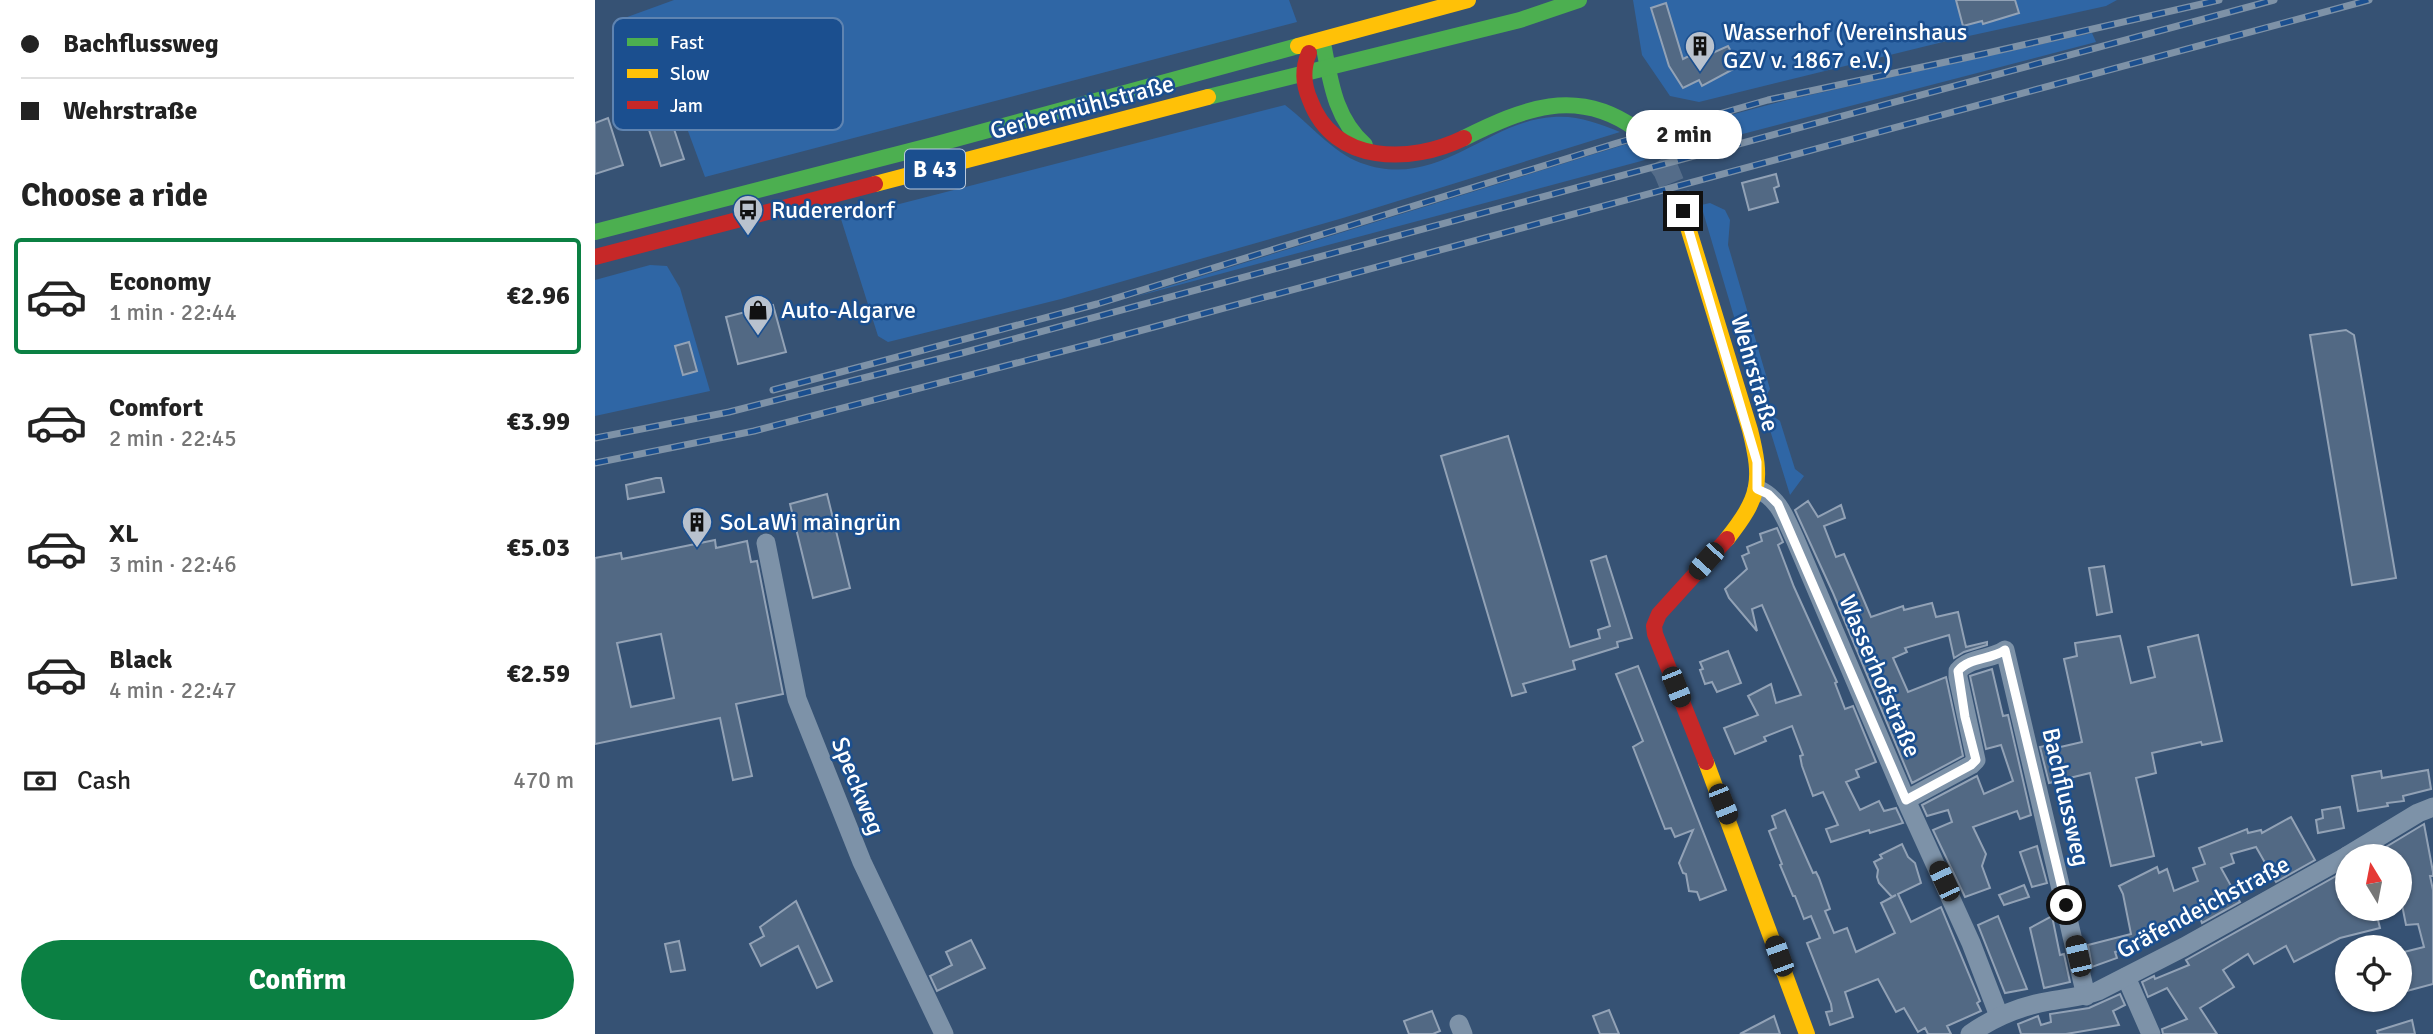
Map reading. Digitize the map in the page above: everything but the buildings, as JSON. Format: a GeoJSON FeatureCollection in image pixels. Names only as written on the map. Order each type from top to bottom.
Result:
{"type":"FeatureCollection","features":[{"type":"Feature","properties":{"kind":"main road","name":"Gerbermühlstraße"},"geometry":{"type":"LineString","coordinates":[[595,232],[950,141],[1468,0]]}},
{"type":"Feature","properties":{"kind":"main road","name":"Gerbermühlstraße"},"geometry":{"type":"LineString","coordinates":[[595,257],[1303,73],[1520,20],[1579,0]]}},
{"type":"Feature","properties":{"kind":"main road"},"geometry":{"type":"LineString","coordinates":[[1322,38],[1337,109],[1343,122],[1374,152]]}},
{"type":"Feature","properties":{"kind":"main road"},"geometry":{"type":"LineString","coordinates":[[1322,38],[1308,55],[1303,73],[1311,104],[1323,125],[1341,140],[1374,152],[1408,157],[1423,155],[1513,116],[1554,105],[1594,108],[1616,116],[1636,128]]}},
{"type":"Feature","properties":{"kind":"main road","name":"Wehrstraße"},"geometry":{"type":"LineString","coordinates":[[1683,211],[1757,462],[1757,489]]}},
{"type":"Feature","properties":{"kind":"main road"},"geometry":{"type":"LineString","coordinates":[[665,215],[672,238]]}},
{"type":"Feature","properties":{"kind":"main road"},"geometry":{"type":"LineString","coordinates":[[1757,489],[1749,509],[1737,527],[1659,614],[1654,626],[1657,640],[1732,827],[1807,1034]]}},
{"type":"Feature","properties":{"kind":"street","name":"Wasserhofstraße"},"geometry":{"type":"LineString","coordinates":[[1757,489],[1768,494],[1778,504],[1971,943],[1999,1016]]}},
{"type":"Feature","properties":{"kind":"street","name":"Speckweg"},"geometry":{"type":"LineString","coordinates":[[766,543],[797,699],[862,862],[944,1034]]}},
{"type":"Feature","properties":{"kind":"street","name":"Bachflussweg"},"geometry":{"type":"LineString","coordinates":[[1906,800],[1976,760],[1965,717],[1958,671],[1966,663],[2005,650],[2086,996]]}},
{"type":"Feature","properties":{"kind":"street","name":"Gräfendeichstraße"},"geometry":{"type":"LineString","coordinates":[[2367,844],[2433,807]]}},
{"type":"Feature","properties":{"kind":"street","name":"Gräfendeichstraße"},"geometry":{"type":"LineString","coordinates":[[1999,1016],[2048,1001],[2086,996],[2126,977],[2335,863]]}},
{"type":"Feature","properties":{"kind":"street"},"geometry":{"type":"LineString","coordinates":[[2126,977],[2151,1034]]}},
{"type":"Feature","properties":{"kind":"street"},"geometry":{"type":"LineString","coordinates":[[1970,1034],[1999,1016]]}},
{"type":"Feature","properties":{"kind":"shaded area"},"geometry":{"type":"Polygon","coordinates":[[[674,0],[1289,0],[1297,22],[705,177],[688,130],[843,130],[843,18],[624,18],[674,0]]]}},
{"type":"Feature","properties":{"kind":"shaded area"},"geometry":{"type":"Polygon","coordinates":[[[1633,0],[2117,0],[2106,6],[1955,39],[1699,102],[1670,96],[1642,55],[1633,0]]]}},
{"type":"Feature","properties":{"kind":"shaded area"},"geometry":{"type":"Polygon","coordinates":[[[2092,33],[2096,42],[1685,149],[1678,129],[1787,100],[2092,33]]]}},
{"type":"Feature","properties":{"kind":"shaded area"},"geometry":{"type":"Polygon","coordinates":[[[1285,105],[1340,152],[1361,163],[1389,169],[1414,168],[1438,162],[1529,121],[1553,117],[1579,118],[1620,132],[1343,218],[1061,299],[888,342],[878,336],[841,219],[1285,105]]]}},
{"type":"Feature","properties":{"kind":"shaded area"},"geometry":{"type":"Polygon","coordinates":[[[1633,142],[1645,160],[1134,297],[1633,142]]]}},
{"type":"Feature","properties":{"kind":"shaded area"},"geometry":{"type":"Polygon","coordinates":[[[1710,203],[1725,210],[1730,220],[1728,245],[1770,389],[1766,396],[1762,397],[1756,391],[1701,205],[1710,203]]]}},
{"type":"Feature","properties":{"kind":"shaded area"},"geometry":{"type":"Polygon","coordinates":[[[650,265],[667,266],[680,288],[710,391],[595,416],[595,280],[650,265]]]}},
{"type":"Feature","properties":{"kind":"shaded area"},"geometry":{"type":"Polygon","coordinates":[[[1773,416],[1780,421],[1795,469],[1804,476],[1790,495],[1766,417],[1773,416]]]}},
{"type":"Feature","properties":{"kind":"tunnel"},"geometry":{"type":"LineString","coordinates":[[1636,129],[1666,170],[1683,211]]}},
{"type":"Feature","properties":{"kind":"railway"},"geometry":{"type":"LineString","coordinates":[[773,390],[1097,304],[1617,143],[1768,100],[2219,0]]}},
{"type":"Feature","properties":{"kind":"railway"},"geometry":{"type":"LineString","coordinates":[[595,438],[729,412],[962,353],[2274,0]]}},
{"type":"Feature","properties":{"kind":"railway"},"geometry":{"type":"LineString","coordinates":[[595,463],[754,431],[1102,341],[2369,0]]}},
{"type":"Feature","properties":{"kind":"traffic: fast"},"geometry":{"type":"LineString","coordinates":[[1208,97],[1520,20],[1579,0]]}},
{"type":"Feature","properties":{"kind":"traffic: fast"},"geometry":{"type":"LineString","coordinates":[[595,232],[937,144],[1298,46]]}},
{"type":"Feature","properties":{"kind":"traffic: fast"},"geometry":{"type":"LineString","coordinates":[[1324,48],[1332,88],[1341,113],[1365,145]]}},
{"type":"Feature","properties":{"kind":"traffic: fast"},"geometry":{"type":"LineString","coordinates":[[1464,138],[1507,118],[1550,106],[1592,108],[1614,116],[1636,129]]}},
{"type":"Feature","properties":{"kind":"traffic: slow"},"geometry":{"type":"LineString","coordinates":[[1298,46],[1468,0]]}},
{"type":"Feature","properties":{"kind":"traffic: slow"},"geometry":{"type":"LineString","coordinates":[[875,184],[1208,97]]}},
{"type":"Feature","properties":{"kind":"traffic: slow"},"geometry":{"type":"LineString","coordinates":[[1683,211],[1750,430],[1757,463],[1756,488],[1752,500],[1727,539]]}},
{"type":"Feature","properties":{"kind":"traffic: slow"},"geometry":{"type":"LineString","coordinates":[[1706,762],[1807,1034]]}},
{"type":"Feature","properties":{"kind":"traffic: jam"},"geometry":{"type":"LineString","coordinates":[[1309,53],[1304,76],[1310,100],[1321,121],[1337,137],[1355,147],[1398,155],[1421,152],[1464,138]]}},
{"type":"Feature","properties":{"kind":"traffic: jam"},"geometry":{"type":"LineString","coordinates":[[595,257],[875,184]]}},
{"type":"Feature","properties":{"kind":"traffic: jam"},"geometry":{"type":"LineString","coordinates":[[1706,762],[1654,626],[1659,614],[1727,539]]}},
{"type":"Feature","properties":{"kind":"place","name":"Wasserhof (Vereinshaus GZV v. 1867 e.V.)"},"geometry":{"type":"Point","coordinates":[1700,73]}},
{"type":"Feature","properties":{"kind":"place","name":"Rudererdorf"},"geometry":{"type":"Point","coordinates":[748,237]}},
{"type":"Feature","properties":{"kind":"place","name":"Auto-Algarve"},"geometry":{"type":"Point","coordinates":[758,337]}},
{"type":"Feature","properties":{"kind":"place","name":"SoLaWi maingrün"},"geometry":{"type":"Point","coordinates":[697,549]}},
{"type":"Feature","properties":{"kind":"route"},"geometry":{"type":"LineString","coordinates":[[1683,211],[1757,462],[1757,489],[1768,494],[1778,504],[1795,538],[1906,800],[1976,760],[1965,717],[1958,671],[1966,663],[2005,650],[2066,905]]}}]}
